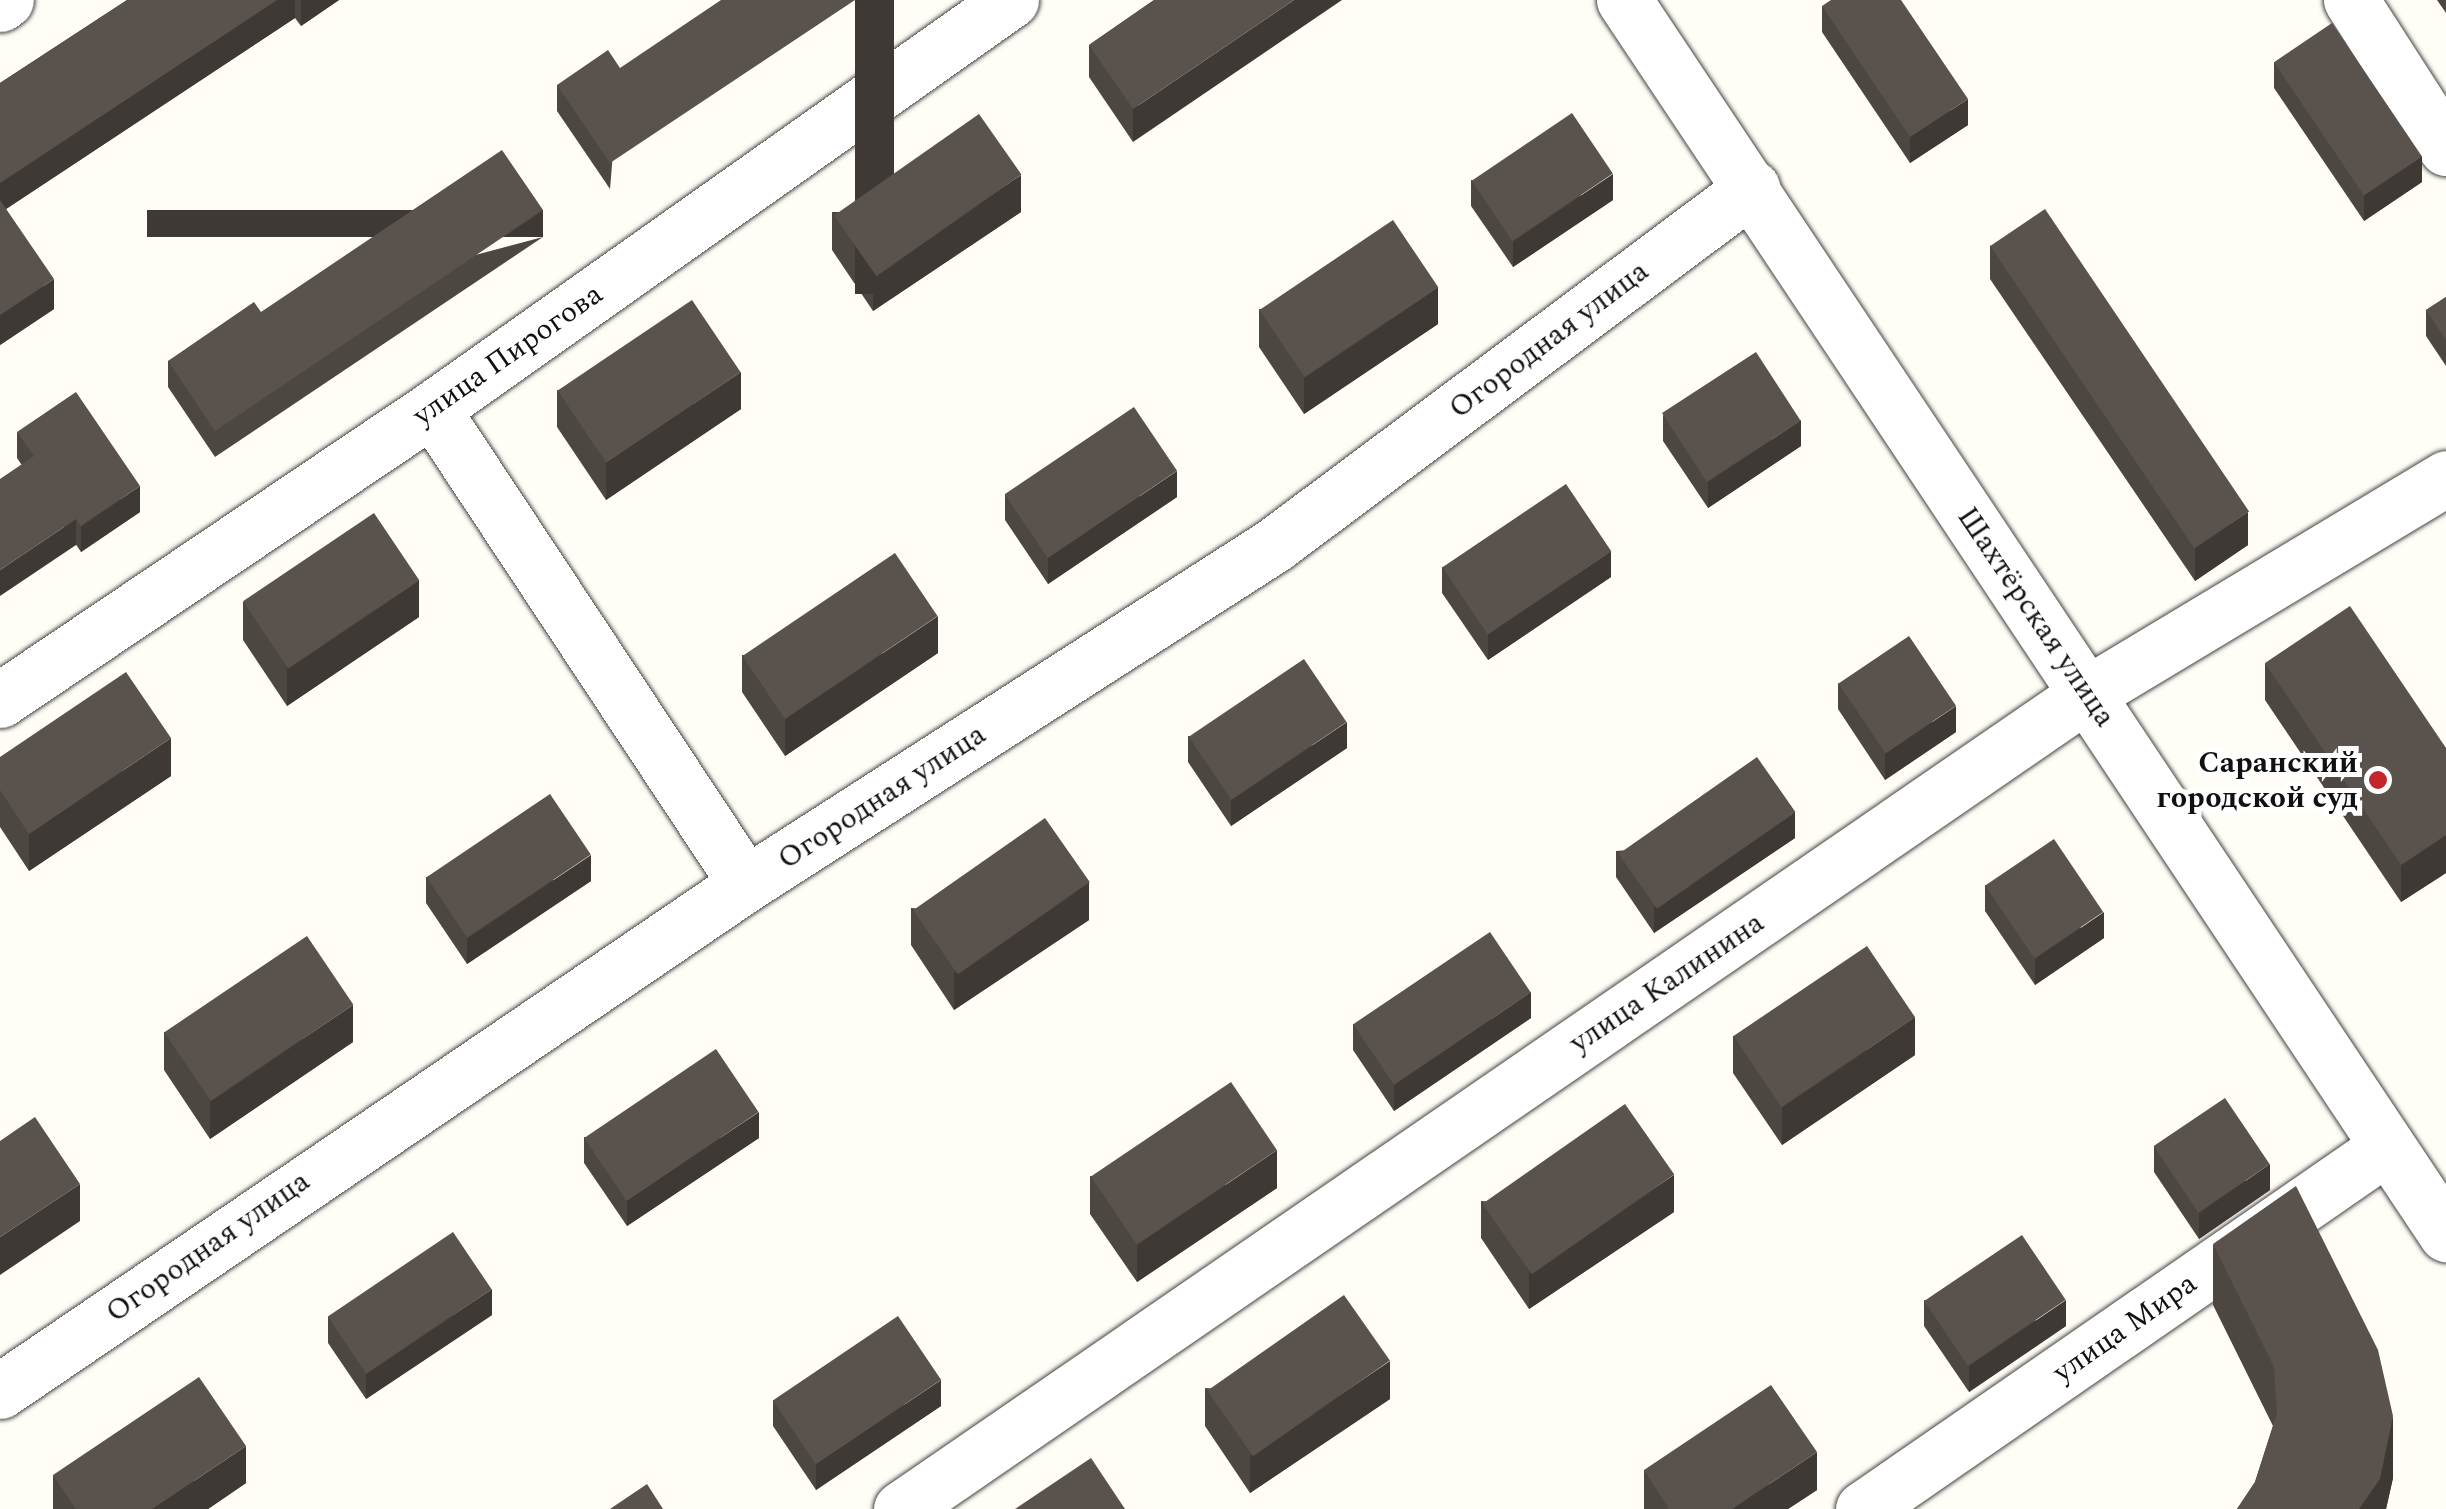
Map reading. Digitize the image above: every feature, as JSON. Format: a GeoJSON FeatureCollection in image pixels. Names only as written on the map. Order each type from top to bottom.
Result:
{"type":"FeatureCollection","features":[{"type":"Feature","properties":{"kind":"street","name":"улица Пирогова"},"geometry":{"type":"LineString","coordinates":[[0,700],[432,409],[1011,0]]}},
{"type":"Feature","properties":{"kind":"street","name":"Шахтёрская улица"},"geometry":{"type":"LineString","coordinates":[[1624,0],[2446,1234]]}},
{"type":"Feature","properties":{"kind":"street"},"geometry":{"type":"LineString","coordinates":[[2352,0],[2446,148]]}},
{"type":"Feature","properties":{"kind":"street","name":"Огородная улица"},"geometry":{"type":"LineString","coordinates":[[0,1392],[746,884],[1274,546],[1752,188]]}},
{"type":"Feature","properties":{"kind":"street"},"geometry":{"type":"LineString","coordinates":[[432,409],[746,884]]}},
{"type":"Feature","properties":{"kind":"street","name":"улица Калинина"},"geometry":{"type":"LineString","coordinates":[[901,1509],[2087,694],[2446,478]]}},
{"type":"Feature","properties":{"kind":"street","name":"улица Мира"},"geometry":{"type":"LineString","coordinates":[[1863,1509],[2387,1146]]}},
{"type":"Feature","properties":{"kind":"building"},"geometry":{"type":"Polygon","coordinates":[[[127,0],[277,0],[0,183],[0,83],[127,0]]]}},
{"type":"Feature","properties":{"kind":"building"},"geometry":{"type":"Polygon","coordinates":[[[721,0],[855,0],[610,163],[557,85],[608,50],[620,68],[721,0]]]}},
{"type":"Feature","properties":{"kind":"building"},"geometry":{"type":"Polygon","coordinates":[[[1154,0],[1294,0],[1133,109],[1089,45],[1154,0]]]}},
{"type":"Feature","properties":{"kind":"building"},"geometry":{"type":"Polygon","coordinates":[[[1831,0],[1901,0],[1968,99],[1910,137],[1822,6],[1831,0]]]}},
{"type":"Feature","properties":{"kind":"building"},"geometry":{"type":"Polygon","coordinates":[[[2332,23],[2422,156],[2364,196],[2274,62],[2332,23]]]}},
{"type":"Feature","properties":{"kind":"building"},"geometry":{"type":"Polygon","coordinates":[[[1572,113],[1613,174],[1513,241],[1472,181],[1572,113]]]}},
{"type":"Feature","properties":{"kind":"building"},"geometry":{"type":"Polygon","coordinates":[[[979,114],[1021,175],[876,276],[834,216],[979,114]]]}},
{"type":"Feature","properties":{"kind":"building"},"geometry":{"type":"Polygon","coordinates":[[[502,150],[543,210],[215,431],[168,361],[254,302],[261,312],[502,150]]]}},
{"type":"Feature","properties":{"kind":"building"},"geometry":{"type":"Polygon","coordinates":[[[0,200],[54,279],[0,315],[0,200]]]}},
{"type":"Feature","properties":{"kind":"building"},"geometry":{"type":"Polygon","coordinates":[[[2045,209],[2249,512],[2194,549],[1990,246],[2045,209]]]}},
{"type":"Feature","properties":{"kind":"building"},"geometry":{"type":"Polygon","coordinates":[[[1393,220],[1438,287],[1305,377],[1260,310],[1393,220]]]}},
{"type":"Feature","properties":{"kind":"building"},"geometry":{"type":"Polygon","coordinates":[[[2446,297],[2446,340],[2426,310],[2446,297]]]}},
{"type":"Feature","properties":{"kind":"building"},"geometry":{"type":"Polygon","coordinates":[[[692,300],[741,372],[606,463],[558,391],[692,300]]]}},
{"type":"Feature","properties":{"kind":"building"},"geometry":{"type":"Polygon","coordinates":[[[1756,352],[1801,421],[1707,482],[1662,413],[1756,352]]]}},
{"type":"Feature","properties":{"kind":"building"},"geometry":{"type":"Polygon","coordinates":[[[76,392],[140,486],[81,526],[76,519],[0,570],[0,479],[34,456],[17,432],[76,392]]]}},
{"type":"Feature","properties":{"kind":"building"},"geometry":{"type":"Polygon","coordinates":[[[1134,407],[1177,471],[1048,558],[1005,494],[1134,407]]]}},
{"type":"Feature","properties":{"kind":"building"},"geometry":{"type":"Polygon","coordinates":[[[1566,484],[1611,551],[1488,634],[1442,567],[1566,484]]]}},
{"type":"Feature","properties":{"kind":"building"},"geometry":{"type":"Polygon","coordinates":[[[374,513],[419,580],[288,669],[243,601],[374,513]]]}},
{"type":"Feature","properties":{"kind":"building"},"geometry":{"type":"Polygon","coordinates":[[[895,553],[937,616],[785,719],[742,656],[895,553]]]}},
{"type":"Feature","properties":{"kind":"building"},"geometry":{"type":"Polygon","coordinates":[[[2350,606],[2446,748],[2446,835],[2401,865],[2265,663],[2350,606]]]}},
{"type":"Feature","properties":{"kind":"building"},"geometry":{"type":"Polygon","coordinates":[[[1909,636],[1956,706],[1886,753],[1839,684],[1909,636]]]}},
{"type":"Feature","properties":{"kind":"building"},"geometry":{"type":"Polygon","coordinates":[[[1304,659],[1346,722],[1231,800],[1189,737],[1304,659]]]}},
{"type":"Feature","properties":{"kind":"building"},"geometry":{"type":"Polygon","coordinates":[[[126,672],[171,738],[29,834],[0,790],[0,757],[126,672]]]}},
{"type":"Feature","properties":{"kind":"building"},"geometry":{"type":"Polygon","coordinates":[[[1757,757],[1795,812],[1657,909],[1619,854],[1757,757]]]}},
{"type":"Feature","properties":{"kind":"building"},"geometry":{"type":"Polygon","coordinates":[[[550,794],[591,855],[467,938],[426,877],[550,794]]]}},
{"type":"Feature","properties":{"kind":"building"},"geometry":{"type":"Polygon","coordinates":[[[1045,818],[1090,882],[958,974],[913,910],[1045,818]]]}},
{"type":"Feature","properties":{"kind":"building"},"geometry":{"type":"Polygon","coordinates":[[[2054,839],[2103,912],[2034,958],[1985,885],[2054,839]]]}},
{"type":"Feature","properties":{"kind":"building"},"geometry":{"type":"Polygon","coordinates":[[[1490,932],[1531,993],[1394,1085],[1353,1024],[1490,932]]]}},
{"type":"Feature","properties":{"kind":"building"},"geometry":{"type":"Polygon","coordinates":[[[307,936],[353,1005],[211,1101],[164,1032],[307,936]]]}},
{"type":"Feature","properties":{"kind":"building"},"geometry":{"type":"Polygon","coordinates":[[[1867,946],[1915,1017],[1782,1107],[1734,1036],[1867,946]]]}},
{"type":"Feature","properties":{"kind":"building"},"geometry":{"type":"Polygon","coordinates":[[[716,1049],[758,1112],[627,1201],[584,1138],[716,1049]]]}},
{"type":"Feature","properties":{"kind":"building"},"geometry":{"type":"Polygon","coordinates":[[[1231,1082],[1277,1150],[1137,1244],[1091,1177],[1231,1082]]]}},
{"type":"Feature","properties":{"kind":"building"},"geometry":{"type":"Polygon","coordinates":[[[2225,1098],[2270,1164],[2198,1212],[2154,1146],[2225,1098]]]}},
{"type":"Feature","properties":{"kind":"building"},"geometry":{"type":"Polygon","coordinates":[[[1625,1104],[1674,1174],[1532,1274],[1482,1204],[1625,1104]]]}},
{"type":"Feature","properties":{"kind":"building"},"geometry":{"type":"Polygon","coordinates":[[[35,1117],[80,1184],[0,1237],[0,1141],[35,1117]]]}},
{"type":"Feature","properties":{"kind":"building"},"geometry":{"type":"Polygon","coordinates":[[[2296,1186],[2378,1350],[2393,1416],[2380,1479],[2359,1509],[2237,1509],[2255,1482],[2277,1413],[2274,1367],[2213,1244],[2296,1186]]]}},
{"type":"Feature","properties":{"kind":"building"},"geometry":{"type":"Polygon","coordinates":[[[453,1232],[492,1289],[366,1374],[328,1316],[453,1232]]]}},
{"type":"Feature","properties":{"kind":"building"},"geometry":{"type":"Polygon","coordinates":[[[2022,1235],[2066,1300],[1968,1366],[1924,1301],[2022,1235]]]}},
{"type":"Feature","properties":{"kind":"building"},"geometry":{"type":"Polygon","coordinates":[[[1344,1295],[1390,1361],[1253,1456],[1207,1391],[1344,1295]]]}},
{"type":"Feature","properties":{"kind":"building"},"geometry":{"type":"Polygon","coordinates":[[[898,1316],[941,1380],[816,1464],[773,1400],[898,1316]]]}},
{"type":"Feature","properties":{"kind":"building"},"geometry":{"type":"Polygon","coordinates":[[[199,1377],[246,1446],[152,1509],[76,1509],[53,1475],[199,1377]]]}},
{"type":"Feature","properties":{"kind":"building"},"geometry":{"type":"Polygon","coordinates":[[[1771,1385],[1817,1452],[1732,1509],[1669,1509],[1644,1470],[1771,1385]]]}},
{"type":"Feature","properties":{"kind":"building"},"geometry":{"type":"Polygon","coordinates":[[[1091,1458],[1125,1509],[1015,1509],[1091,1458]]]}},
{"type":"Feature","properties":{"kind":"building"},"geometry":{"type":"Polygon","coordinates":[[[647,1484],[663,1509],[610,1509],[647,1484]]]}},
{"type":"Feature","properties":{"kind":"place","name":"Саранский городской суд"},"geometry":{"type":"Point","coordinates":[2378,780]}}]}
